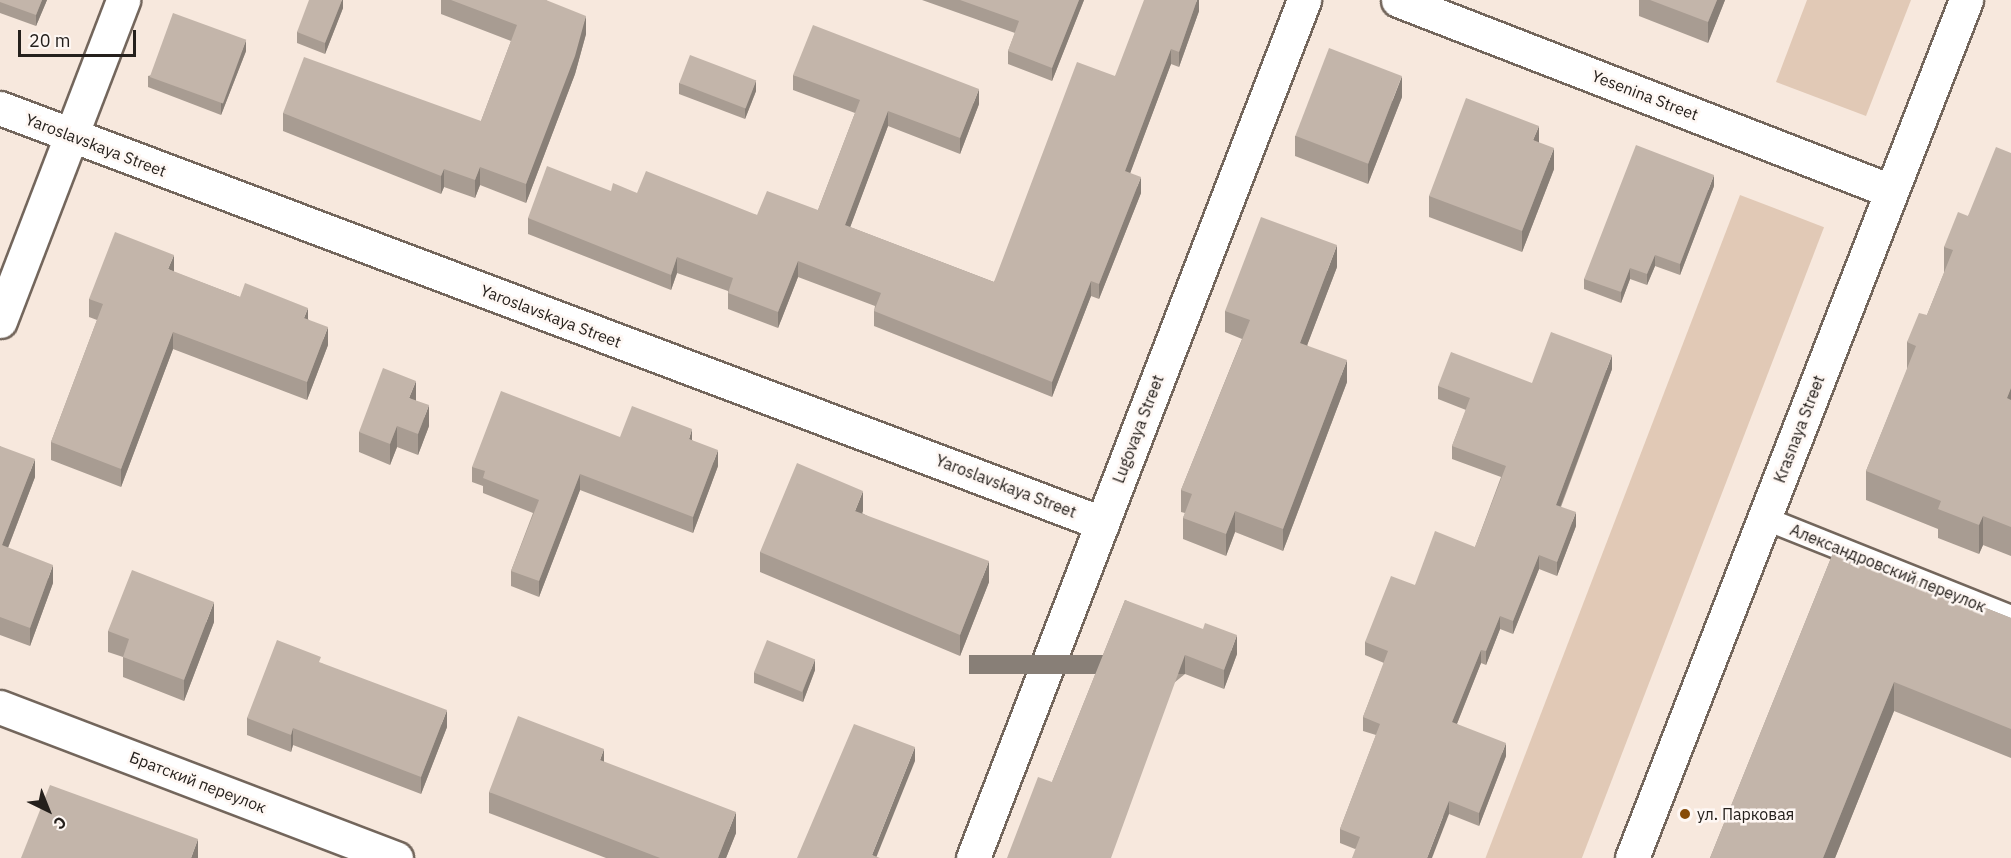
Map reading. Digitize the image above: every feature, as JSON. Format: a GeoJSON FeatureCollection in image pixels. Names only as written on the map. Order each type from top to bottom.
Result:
{"type":"FeatureCollection","features":[{"type":"Feature","properties":{"kind":"street"},"geometry":{"type":"LineString","coordinates":[[0,321],[123,0]]}},
{"type":"Feature","properties":{"kind":"street","name":"Lugovaya Street"},"geometry":{"type":"LineString","coordinates":[[973,858],[1304,0]]}},
{"type":"Feature","properties":{"kind":"street","name":"Yesenina Street"},"geometry":{"type":"LineString","coordinates":[[1398,0],[1891,191]]}},
{"type":"Feature","properties":{"kind":"street","name":"Krasnaya Street"},"geometry":{"type":"LineString","coordinates":[[1632,858],[1966,0]]}},
{"type":"Feature","properties":{"kind":"street","name":"Yaroslavskaya Street"},"geometry":{"type":"LineString","coordinates":[[0,108],[1102,523]]}},
{"type":"Feature","properties":{"kind":"street","name":"Братский переулок"},"geometry":{"type":"LineString","coordinates":[[0,707],[396,858]]}},
{"type":"Feature","properties":{"kind":"lane","name":"Александровский переулок"},"geometry":{"type":"LineString","coordinates":[[1764,519],[2011,617]]}},
{"type":"Feature","properties":{"kind":"shaded area"},"geometry":{"type":"Polygon","coordinates":[[[1807,0],[1911,0],[1866,116],[1776,82],[1807,0]]]}},
{"type":"Feature","properties":{"kind":"shaded area"},"geometry":{"type":"Polygon","coordinates":[[[1740,195],[1824,227],[1582,858],[1486,858],[1740,195]]]}},
{"type":"Feature","properties":{"kind":"building"},"geometry":{"type":"Polygon","coordinates":[[[0,0],[42,0],[36,15],[0,2],[0,0]]]}},
{"type":"Feature","properties":{"kind":"building"},"geometry":{"type":"Polygon","coordinates":[[[309,0],[342,0],[325,43],[297,32],[309,0]]]}},
{"type":"Feature","properties":{"kind":"building"},"geometry":{"type":"Polygon","coordinates":[[[451,0],[546,0],[586,16],[575,56],[526,184],[480,167],[475,180],[444,169],[441,176],[283,113],[304,57],[481,121],[517,25],[451,0]]]}},
{"type":"Feature","properties":{"kind":"building"},"geometry":{"type":"Polygon","coordinates":[[[960,0],[1079,0],[1052,68],[1008,51],[1019,21],[960,0]]]}},
{"type":"Feature","properties":{"kind":"building"},"geometry":{"type":"Polygon","coordinates":[[[1144,0],[1197,0],[1179,52],[1171,49],[1125,171],[1141,177],[1099,284],[1091,281],[1052,382],[874,311],[881,293],[798,261],[778,312],[728,293],[733,278],[677,257],[671,275],[528,218],[547,166],[611,191],[613,183],[637,193],[646,171],[757,215],[767,191],[818,210],[860,100],[793,75],[813,25],[979,89],[960,138],[888,111],[845,225],[994,282],[1077,62],[1115,76],[1144,0]]]}},
{"type":"Feature","properties":{"kind":"building"},"geometry":{"type":"Polygon","coordinates":[[[1650,0],[1717,0],[1708,22],[1650,0]]]}},
{"type":"Feature","properties":{"kind":"building"},"geometry":{"type":"Polygon","coordinates":[[[173,13],[246,40],[223,104],[150,77],[173,13]]]}},
{"type":"Feature","properties":{"kind":"building"},"geometry":{"type":"Polygon","coordinates":[[[1329,48],[1402,76],[1368,164],[1295,136],[1329,48]]]}},
{"type":"Feature","properties":{"kind":"building"},"geometry":{"type":"Polygon","coordinates":[[[690,55],[756,80],[746,108],[679,83],[690,55]]]}},
{"type":"Feature","properties":{"kind":"building"},"geometry":{"type":"Polygon","coordinates":[[[1466,98],[1539,126],[1533,140],[1554,148],[1522,231],[1429,196],[1466,98]]]}},
{"type":"Feature","properties":{"kind":"building"},"geometry":{"type":"Polygon","coordinates":[[[1636,145],[1714,175],[1680,264],[1655,255],[1647,274],[1630,268],[1621,292],[1584,279],[1636,145]]]}},
{"type":"Feature","properties":{"kind":"building"},"geometry":{"type":"Polygon","coordinates":[[[1996,147],[2011,153],[2011,388],[2007,398],[2011,400],[2011,527],[1983,516],[1979,525],[1938,509],[1941,501],[1866,471],[1916,346],[1907,342],[1919,313],[1927,315],[1953,250],[1944,247],[1958,212],[1968,216],[1996,147]]]}},
{"type":"Feature","properties":{"kind":"building"},"geometry":{"type":"Polygon","coordinates":[[[1261,217],[1337,245],[1300,343],[1347,360],[1283,529],[1235,511],[1226,534],[1183,518],[1192,494],[1181,490],[1250,320],[1225,311],[1261,217]]]}},
{"type":"Feature","properties":{"kind":"building"},"geometry":{"type":"Polygon","coordinates":[[[115,232],[174,255],[168,269],[240,297],[245,283],[308,308],[304,318],[328,327],[307,382],[173,332],[121,469],[51,442],[103,304],[89,299],[115,232]]]}},
{"type":"Feature","properties":{"kind":"building"},"geometry":{"type":"Polygon","coordinates":[[[1551,332],[1612,355],[1556,505],[1576,512],[1557,562],[1539,555],[1513,621],[1500,616],[1486,651],[1481,650],[1452,722],[1506,743],[1479,813],[1449,801],[1427,858],[1352,858],[1360,837],[1340,829],[1380,724],[1363,717],[1388,651],[1365,642],[1391,576],[1415,585],[1435,531],[1475,547],[1506,466],[1452,446],[1470,398],[1438,386],[1451,352],[1532,383],[1551,332]]]}},
{"type":"Feature","properties":{"kind":"building"},"geometry":{"type":"Polygon","coordinates":[[[383,368],[416,381],[409,398],[429,405],[418,434],[397,426],[390,444],[359,432],[383,368]]]}},
{"type":"Feature","properties":{"kind":"building"},"geometry":{"type":"Polygon","coordinates":[[[501,391],[620,437],[632,406],[692,429],[689,439],[718,450],[693,517],[580,474],[539,581],[511,571],[539,500],[483,478],[485,471],[472,467],[501,391]]]}},
{"type":"Feature","properties":{"kind":"building"},"geometry":{"type":"Polygon","coordinates":[[[0,446],[35,459],[2,545],[53,565],[30,628],[0,617],[0,446]]]}},
{"type":"Feature","properties":{"kind":"building"},"geometry":{"type":"Polygon","coordinates":[[[797,463],[863,491],[855,511],[989,561],[960,635],[760,552],[797,463]]]}},
{"type":"Feature","properties":{"kind":"building"},"geometry":{"type":"Polygon","coordinates":[[[1835,548],[2011,618],[2011,729],[1894,682],[1823,858],[1710,858],[1835,548]]]}},
{"type":"Feature","properties":{"kind":"building"},"geometry":{"type":"Polygon","coordinates":[[[132,570],[214,602],[184,680],[123,657],[129,639],[108,631],[132,570]]]}},
{"type":"Feature","properties":{"kind":"building"},"geometry":{"type":"Polygon","coordinates":[[[1125,600],[1203,629],[1205,623],[1237,635],[1224,670],[1185,655],[1111,858],[1007,858],[1038,777],[1052,782],[1125,600]]]}},
{"type":"Feature","properties":{"kind":"building"},"geometry":{"type":"Polygon","coordinates":[[[277,640],[321,657],[319,662],[447,710],[421,777],[293,728],[291,735],[247,718],[277,640]]]}},
{"type":"Feature","properties":{"kind":"building"},"geometry":{"type":"Polygon","coordinates":[[[767,640],[815,659],[802,692],[754,672],[767,640]]]}},
{"type":"Feature","properties":{"kind":"building"},"geometry":{"type":"Polygon","coordinates":[[[518,716],[604,749],[600,760],[736,812],[718,858],[660,858],[489,792],[518,716]]]}},
{"type":"Feature","properties":{"kind":"building"},"geometry":{"type":"Polygon","coordinates":[[[854,724],[915,747],[872,855],[880,858],[797,858],[854,724]]]}},
{"type":"Feature","properties":{"kind":"building"},"geometry":{"type":"Polygon","coordinates":[[[50,785],[198,839],[191,858],[21,858],[50,785]]]}},
{"type":"Feature","properties":{"kind":"place","name":"ул. Парковая"},"geometry":{"type":"Point","coordinates":[1685,814]}}]}
